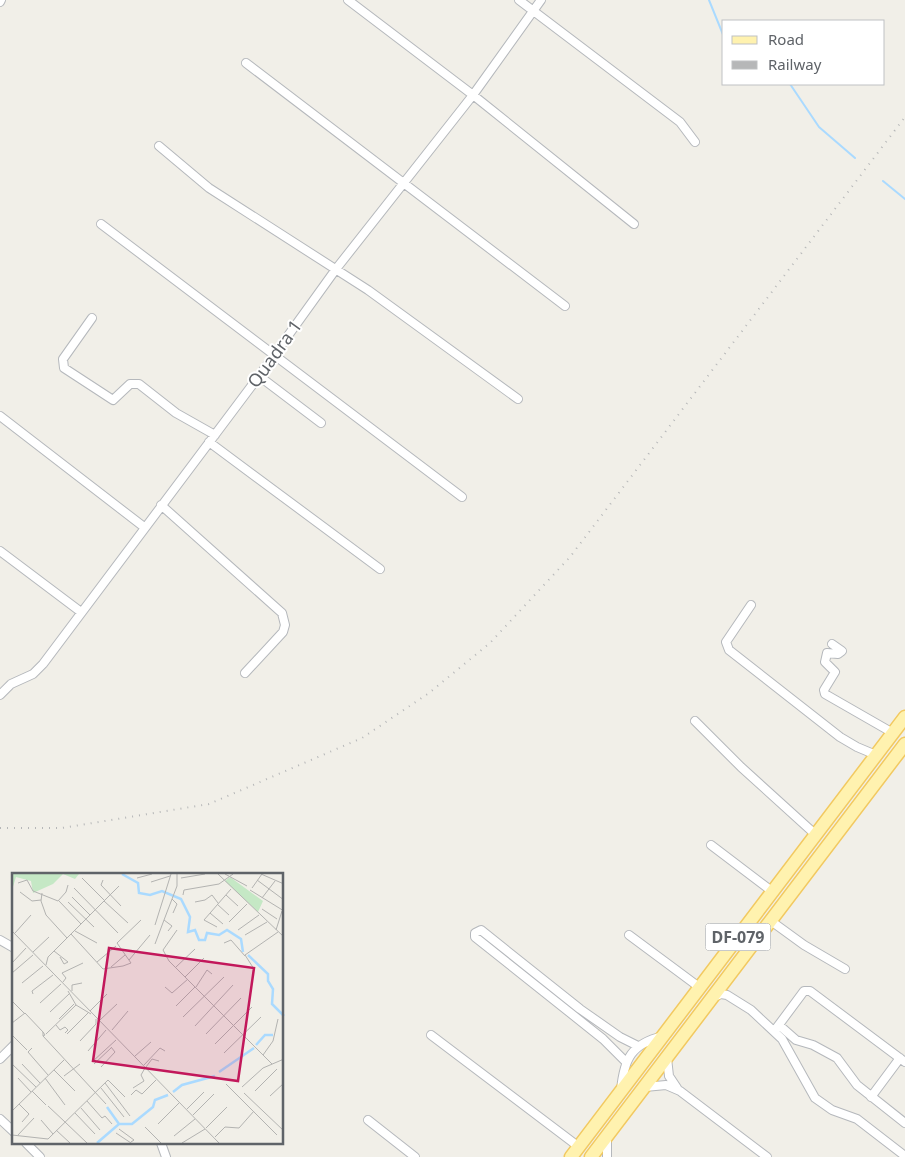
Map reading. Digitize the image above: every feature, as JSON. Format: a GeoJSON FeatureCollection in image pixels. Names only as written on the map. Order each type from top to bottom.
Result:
{"type":"FeatureCollection","features":[{"type":"Feature","properties":{"kind":"main road","name":"DF-079"},"geometry":{"type":"LineString","coordinates":[[575,1152],[905,717]]}},
{"type":"Feature","properties":{"kind":"main road","name":"DF-079"},"geometry":{"type":"LineString","coordinates":[[591,1157],[905,744]]}},
{"type":"Feature","properties":{"kind":"main road"},"geometry":{"type":"LineString","coordinates":[[780,909],[773,892],[792,893]]}},
{"type":"Feature","properties":{"kind":"street"},"geometry":{"type":"LineString","coordinates":[[348,0],[473,95],[634,224]]}},
{"type":"Feature","properties":{"kind":"street"},"geometry":{"type":"LineString","coordinates":[[519,0],[680,122],[695,142]]}},
{"type":"Feature","properties":{"kind":"street","name":"Quadra 1"},"geometry":{"type":"LineString","coordinates":[[0,695],[13,682],[28,677],[38,670],[275,355],[336,269],[473,95],[541,0]]}},
{"type":"Feature","properties":{"kind":"street"},"geometry":{"type":"LineString","coordinates":[[246,63],[405,182],[565,306]]}},
{"type":"Feature","properties":{"kind":"street"},"geometry":{"type":"LineString","coordinates":[[159,146],[209,188],[336,269],[518,399]]}},
{"type":"Feature","properties":{"kind":"street"},"geometry":{"type":"LineString","coordinates":[[100,224],[462,497]]}},
{"type":"Feature","properties":{"kind":"street"},"geometry":{"type":"LineString","coordinates":[[92,318],[63,359],[64,368],[113,400],[130,384],[136,383],[176,413],[214,434]]}},
{"type":"Feature","properties":{"kind":"street"},"geometry":{"type":"LineString","coordinates":[[259,376],[322,423]]}},
{"type":"Feature","properties":{"kind":"street"},"geometry":{"type":"LineString","coordinates":[[0,416],[144,527]]}},
{"type":"Feature","properties":{"kind":"street"},"geometry":{"type":"LineString","coordinates":[[209,442],[380,569]]}},
{"type":"Feature","properties":{"kind":"street"},"geometry":{"type":"LineString","coordinates":[[161,505],[282,613],[285,625],[282,632],[245,673]]}},
{"type":"Feature","properties":{"kind":"street"},"geometry":{"type":"LineString","coordinates":[[0,551],[80,612]]}},
{"type":"Feature","properties":{"kind":"street"},"geometry":{"type":"LineString","coordinates":[[751,605],[726,642],[729,650],[840,737],[857,748],[876,755]]}},
{"type":"Feature","properties":{"kind":"street"},"geometry":{"type":"LineString","coordinates":[[832,644],[842,650],[838,654],[827,652],[826,662],[835,672],[824,690],[825,694],[892,733]]}},
{"type":"Feature","properties":{"kind":"street"},"geometry":{"type":"LineString","coordinates":[[695,721],[741,767],[816,835]]}},
{"type":"Feature","properties":{"kind":"street"},"geometry":{"type":"LineString","coordinates":[[711,845],[773,892]]}},
{"type":"Feature","properties":{"kind":"street"},"geometry":{"type":"LineString","coordinates":[[771,921],[804,945],[846,969]]}},
{"type":"Feature","properties":{"kind":"street"},"geometry":{"type":"LineString","coordinates":[[535,980],[481,930],[476,934],[475,937],[577,1013],[626,1061]]}},
{"type":"Feature","properties":{"kind":"street"},"geometry":{"type":"LineString","coordinates":[[629,935],[699,988]]}},
{"type":"Feature","properties":{"kind":"street"},"geometry":{"type":"LineString","coordinates":[[0,940],[12,947]]}},
{"type":"Feature","properties":{"kind":"street"},"geometry":{"type":"LineString","coordinates":[[727,977],[728,989],[734,999]]}},
{"type":"Feature","properties":{"kind":"street"},"geometry":{"type":"LineString","coordinates":[[777,1027],[804,991],[810,991],[902,1060],[872,1096]]}},
{"type":"Feature","properties":{"kind":"street"},"geometry":{"type":"LineString","coordinates":[[714,997],[721,994],[734,999],[796,1040],[813,1045],[837,1058],[850,1078],[905,1123]]}},
{"type":"Feature","properties":{"kind":"street"},"geometry":{"type":"LineString","coordinates":[[577,1013],[638,1046]]}},
{"type":"Feature","properties":{"kind":"street"},"geometry":{"type":"LineString","coordinates":[[777,1027],[797,1069],[815,1098],[832,1110],[857,1119],[905,1156]]}},
{"type":"Feature","properties":{"kind":"street"},"geometry":{"type":"LineString","coordinates":[[603,1039],[609,1030]]}},
{"type":"Feature","properties":{"kind":"street"},"geometry":{"type":"LineString","coordinates":[[431,1035],[575,1152]]}},
{"type":"Feature","properties":{"kind":"street"},"geometry":{"type":"LineString","coordinates":[[620,1093],[626,1061],[638,1046],[663,1036]]}},
{"type":"Feature","properties":{"kind":"street"},"geometry":{"type":"LineString","coordinates":[[0,1058],[12,1047]]}},
{"type":"Feature","properties":{"kind":"street"},"geometry":{"type":"LineString","coordinates":[[667,1058],[669,1076],[680,1091]]}},
{"type":"Feature","properties":{"kind":"street"},"geometry":{"type":"LineString","coordinates":[[645,1087],[666,1084],[680,1091],[767,1157]]}},
{"type":"Feature","properties":{"kind":"street"},"geometry":{"type":"LineString","coordinates":[[0,1118],[12,1130]]}},
{"type":"Feature","properties":{"kind":"street"},"geometry":{"type":"LineString","coordinates":[[368,1120],[415,1157]]}},
{"type":"Feature","properties":{"kind":"street"},"geometry":{"type":"LineString","coordinates":[[607,1137],[607,1157]]}},
{"type":"Feature","properties":{"kind":"street"},"geometry":{"type":"LineString","coordinates":[[27,1144],[40,1157]]}},
{"type":"Feature","properties":{"kind":"street"},"geometry":{"type":"LineString","coordinates":[[161,1144],[166,1157]]}},
{"type":"Feature","properties":{"kind":"waterway"},"geometry":{"type":"LineString","coordinates":[[709,0],[722,32]]}},
{"type":"Feature","properties":{"kind":"waterway"},"geometry":{"type":"LineString","coordinates":[[791,85],[819,127],[855,158]]}},
{"type":"Feature","properties":{"kind":"waterway"},"geometry":{"type":"LineString","coordinates":[[883,181],[905,199]]}},
{"type":"Feature","properties":{"kind":"railway"},"geometry":{"type":"LineString","coordinates":[[0,828],[62,828],[209,804],[362,738],[429,693],[490,643],[570,557],[905,117]]}}]}
